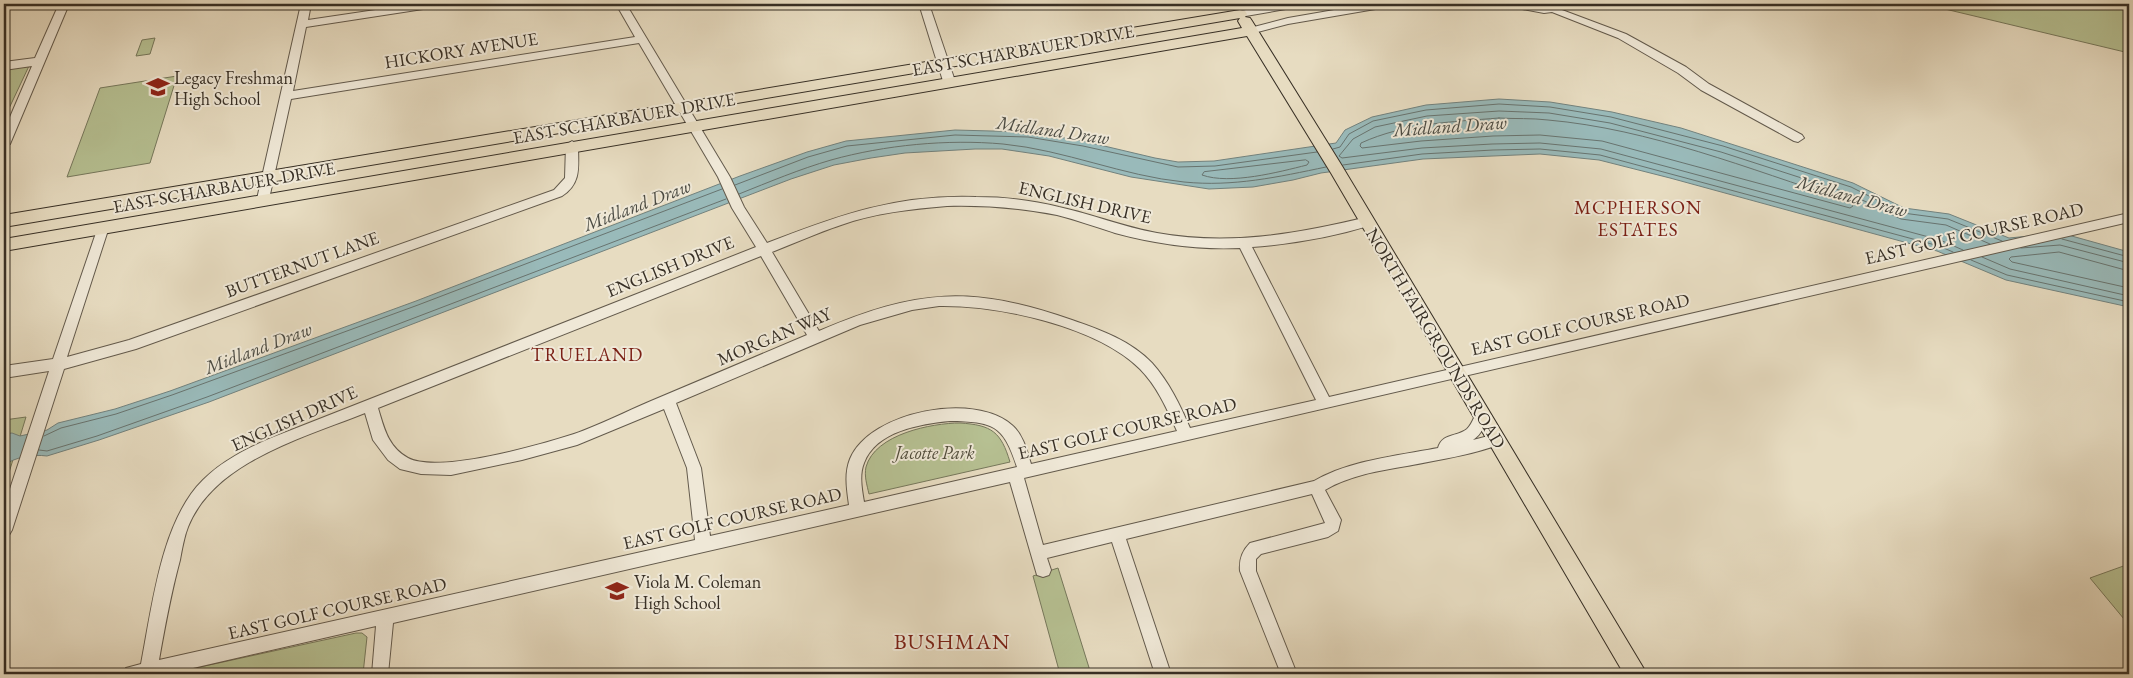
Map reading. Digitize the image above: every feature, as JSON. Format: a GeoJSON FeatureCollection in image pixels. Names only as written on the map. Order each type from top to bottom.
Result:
{"type":"FeatureCollection","features":[{"type":"Feature","properties":{"kind":"main road","name":"EAST SCHARBAUER DRIVE"},"geometry":{"type":"LineString","coordinates":[[4,221],[943,63],[1237,9]]}},
{"type":"Feature","properties":{"kind":"main road","name":"NORTH FAIRGROUNDS ROAD"},"geometry":{"type":"LineString","coordinates":[[1237,9],[1322,145],[1636,674]]}},
{"type":"Feature","properties":{"kind":"main road","name":"EAST SCHARBAUER DRIVE"},"geometry":{"type":"LineString","coordinates":[[4,244],[1250,31]]}},
{"type":"Feature","properties":{"kind":"street"},"geometry":{"type":"LineString","coordinates":[[4,144],[64,4]]}},
{"type":"Feature","properties":{"kind":"street"},"geometry":{"type":"LineString","coordinates":[[263,199],[306,4]]}},
{"type":"Feature","properties":{"kind":"street"},"geometry":{"type":"LineString","coordinates":[[302,24],[436,4]]}},
{"type":"Feature","properties":{"kind":"street"},"geometry":{"type":"LineString","coordinates":[[621,4],[724,177],[738,208],[764,248],[816,338]]}},
{"type":"Feature","properties":{"kind":"street"},"geometry":{"type":"LineString","coordinates":[[924,4],[949,81]]}},
{"type":"Feature","properties":{"kind":"street"},"geometry":{"type":"LineString","coordinates":[[1237,9],[1298,4]]}},
{"type":"Feature","properties":{"kind":"street"},"geometry":{"type":"LineString","coordinates":[[1250,31],[1288,21],[1387,4]]}},
{"type":"Feature","properties":{"kind":"street"},"geometry":{"type":"LineString","coordinates":[[1512,4],[1567,14]]}},
{"type":"Feature","properties":{"kind":"street"},"geometry":{"type":"LineString","coordinates":[[1535,4],[1567,14],[1622,36],[1657,55],[1705,87],[1798,138]]}},
{"type":"Feature","properties":{"kind":"street","name":"HICKORY AVENUE"},"geometry":{"type":"LineString","coordinates":[[286,96],[641,39]]}},
{"type":"Feature","properties":{"kind":"street"},"geometry":{"type":"LineString","coordinates":[[4,66],[39,61]]}},
{"type":"Feature","properties":{"kind":"street","name":"BUTTERNUT LANE"},"geometry":{"type":"LineString","coordinates":[[4,372],[94,357],[131,346],[558,193],[566,188],[572,180],[572,146]]}},
{"type":"Feature","properties":{"kind":"street","name":"ENGLISH DRIVE"},"geometry":{"type":"LineString","coordinates":[[148,670],[177,535],[185,516],[203,491],[227,469],[252,453],[764,248],[838,221],[873,211],[910,204],[959,200],[1036,206],[1122,230],[1195,242],[1244,244],[1307,236],[1367,222]]}},
{"type":"Feature","properties":{"kind":"street","name":"EAST GOLF COURSE ROAD"},"geometry":{"type":"LineString","coordinates":[[132,674],[1457,374],[2129,218]]}},
{"type":"Feature","properties":{"kind":"street"},"geometry":{"type":"LineString","coordinates":[[4,530],[103,227]]}},
{"type":"Feature","properties":{"kind":"street"},"geometry":{"type":"LineString","coordinates":[[1244,244],[1325,404]]}},
{"type":"Feature","properties":{"kind":"street","name":"MORGAN WAY"},"geometry":{"type":"LineString","coordinates":[[370,405],[380,440],[393,456],[405,464],[439,470],[480,463],[566,443],[866,317],[913,303],[966,300],[998,303],[1018,308],[1099,335],[1130,353],[1148,368],[1166,392],[1186,435]]}},
{"type":"Feature","properties":{"kind":"street"},"geometry":{"type":"LineString","coordinates":[[668,401],[694,468],[703,545]]}},
{"type":"Feature","properties":{"kind":"street"},"geometry":{"type":"LineString","coordinates":[[857,510],[853,476],[857,460],[878,437],[916,419],[948,414],[979,416],[995,420],[1012,434],[1043,570]]}},
{"type":"Feature","properties":{"kind":"street"},"geometry":{"type":"LineString","coordinates":[[1448,452],[1445,448],[1447,444],[1454,439],[1469,436],[1476,428],[1482,415]]}},
{"type":"Feature","properties":{"kind":"street"},"geometry":{"type":"LineString","coordinates":[[1038,553],[1316,487],[1337,476],[1448,452],[1466,450],[1496,440]]}},
{"type":"Feature","properties":{"kind":"street"},"geometry":{"type":"LineString","coordinates":[[1289,674],[1248,571],[1247,560],[1250,553],[1256,548],[1328,530],[1333,526],[1333,520],[1316,487]]}},
{"type":"Feature","properties":{"kind":"street"},"geometry":{"type":"LineString","coordinates":[[1117,535],[1163,674]]}},
{"type":"Feature","properties":{"kind":"street"},"geometry":{"type":"LineString","coordinates":[[380,674],[385,618]]}},
{"type":"Feature","properties":{"kind":"green space"},"geometry":{"type":"Polygon","coordinates":[[[1924,4],[2129,4],[2129,53],[1924,4]]]}},
{"type":"Feature","properties":{"kind":"green space"},"geometry":{"type":"Polygon","coordinates":[[[155,38],[150,54],[136,56],[142,40],[155,38]]]}},
{"type":"Feature","properties":{"kind":"green space"},"geometry":{"type":"Polygon","coordinates":[[[29,66],[4,119],[4,70],[29,66]]]}},
{"type":"Feature","properties":{"kind":"green space"},"geometry":{"type":"Polygon","coordinates":[[[177,76],[150,163],[67,177],[100,88],[177,76]]]}},
{"type":"Feature","properties":{"kind":"green space"},"geometry":{"type":"Polygon","coordinates":[[[26,417],[4,489],[4,420],[26,417]]]}},
{"type":"Feature","properties":{"kind":"green space","name":"Jacotte Park"},"geometry":{"type":"Polygon","coordinates":[[[960,423],[988,428],[994,432],[1003,444],[1010,462],[869,494],[866,467],[871,456],[881,446],[892,439],[920,428],[960,423]]]}},
{"type":"Feature","properties":{"kind":"green space"},"geometry":{"type":"Polygon","coordinates":[[[2129,564],[2129,625],[2090,578],[2129,564]]]}},
{"type":"Feature","properties":{"kind":"green space"},"geometry":{"type":"Polygon","coordinates":[[[1058,568],[1091,674],[1060,674],[1033,576],[1058,568]]]}},
{"type":"Feature","properties":{"kind":"green space"},"geometry":{"type":"Polygon","coordinates":[[[362,633],[367,637],[363,674],[168,674],[362,633]]]}},
{"type":"Feature","properties":{"kind":"water","name":"Midland Draw"},"geometry":{"type":"Polygon","coordinates":[[[1499,99],[1550,102],[1612,112],[1681,128],[1853,183],[1904,208],[1949,214],[2009,238],[2061,233],[2129,252],[2129,307],[2006,280],[1937,251],[1599,160],[1540,154],[1423,159],[1321,173],[1253,187],[1209,189],[1131,177],[1049,156],[1002,149],[905,153],[834,165],[791,179],[209,402],[47,456],[24,457],[4,465],[4,434],[12,433],[20,436],[47,430],[58,423],[115,409],[170,391],[416,301],[740,176],[807,152],[846,141],[955,130],[1028,132],[1083,141],[1178,162],[1214,161],[1336,143],[1345,130],[1372,117],[1426,105],[1499,99]]]}},
{"type":"Feature","properties":{"kind":"place","name":"Legacy Freshman High School"},"geometry":{"type":"Point","coordinates":[158,87]}},
{"type":"Feature","properties":{"kind":"place","name":"Viola M. Coleman High School"},"geometry":{"type":"Point","coordinates":[617,591]}},
{"type":"Feature","properties":{"kind":"district","name":"MCPHERSON ESTATES"},"geometry":{"type":"Point","coordinates":[1638,218]}},
{"type":"Feature","properties":{"kind":"district","name":"TRUELAND"},"geometry":{"type":"Point","coordinates":[587,354]}},
{"type":"Feature","properties":{"kind":"district","name":"BUSHMAN"},"geometry":{"type":"Point","coordinates":[952,641]}}]}
